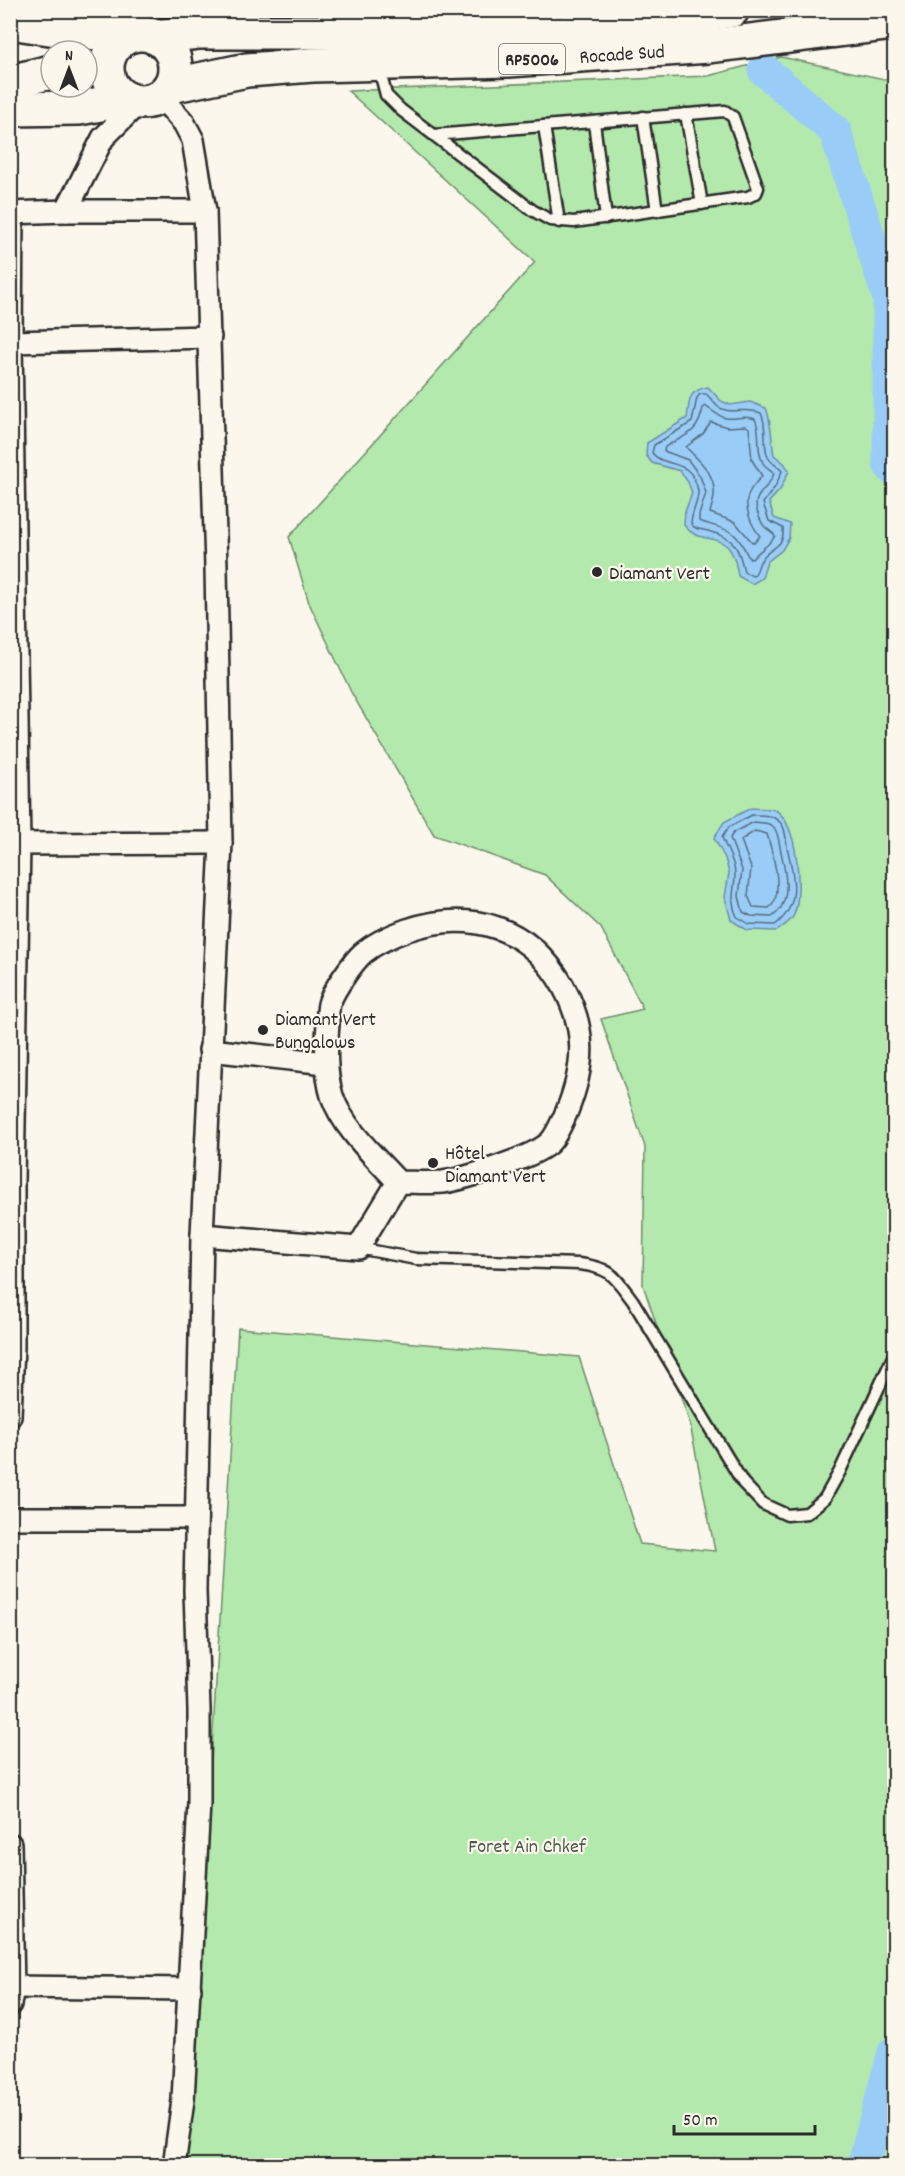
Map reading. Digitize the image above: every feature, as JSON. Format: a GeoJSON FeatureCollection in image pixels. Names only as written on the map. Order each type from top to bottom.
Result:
{"type":"FeatureCollection","features":[{"type":"Feature","properties":{"kind":"highway","name":"Rocade Sud"},"geometry":{"type":"LineString","coordinates":[[10,22],[69,31],[143,36],[198,32],[562,32],[658,22],[732,10]]}},
{"type":"Feature","properties":{"kind":"highway","name":"Rocade Sud"},"geometry":{"type":"LineString","coordinates":[[10,109],[79,108],[149,96],[247,70],[313,65],[509,60],[709,46],[894,23]]}},
{"type":"Feature","properties":{"kind":"highway"},"geometry":{"type":"LineString","coordinates":[[99,59],[122,40],[143,36],[168,47],[175,71],[149,96],[112,86],[106,67],[99,61]]}},
{"type":"Feature","properties":{"kind":"highway"},"geometry":{"type":"LineString","coordinates":[[10,82],[39,75]]}},
{"type":"Feature","properties":{"kind":"highway"},"geometry":{"type":"LineString","coordinates":[[10,127],[79,108]]}},
{"type":"Feature","properties":{"kind":"street"},"geometry":{"type":"LineString","coordinates":[[66,211],[103,138],[149,96],[184,123],[193,140],[205,211],[210,337],[221,843],[202,1235],[195,1591],[200,1710],[200,1803],[183,2100],[174,2166]]}},
{"type":"Feature","properties":{"kind":"street"},"geometry":{"type":"LineString","coordinates":[[10,1416],[15,842],[11,213],[205,211]]}},
{"type":"Feature","properties":{"kind":"street"},"geometry":{"type":"LineString","coordinates":[[11,342],[210,337]]}},
{"type":"Feature","properties":{"kind":"street"},"geometry":{"type":"LineString","coordinates":[[15,842],[221,843]]}},
{"type":"Feature","properties":{"kind":"street"},"geometry":{"type":"LineString","coordinates":[[469,921],[502,929],[538,952],[555,973],[574,1006],[581,1037],[579,1078],[566,1115],[550,1143],[490,1169],[443,1182],[398,1182],[351,1129],[333,1097],[326,1063],[329,1002],[363,953],[395,934],[429,923],[469,921]]}},
{"type":"Feature","properties":{"kind":"street"},"geometry":{"type":"LineString","coordinates":[[210,1050],[326,1063]]}},
{"type":"Feature","properties":{"kind":"street"},"geometry":{"type":"LineString","coordinates":[[202,1235],[358,1248],[398,1182]]}},
{"type":"Feature","properties":{"kind":"street"},"geometry":{"type":"LineString","coordinates":[[10,1518],[196,1518]]}},
{"type":"Feature","properties":{"kind":"street"},"geometry":{"type":"LineString","coordinates":[[10,1844],[11,1993],[190,1989]]}},
{"type":"Feature","properties":{"kind":"lane"},"geometry":{"type":"LineString","coordinates":[[378,64],[382,84],[392,103],[532,210],[550,220],[559,222],[657,211],[753,196],[758,188],[731,113],[722,111],[434,135]]}},
{"type":"Feature","properties":{"kind":"lane"},"geometry":{"type":"LineString","coordinates":[[686,114],[702,204]]}},
{"type":"Feature","properties":{"kind":"lane"},"geometry":{"type":"LineString","coordinates":[[642,117],[657,211]]}},
{"type":"Feature","properties":{"kind":"lane"},"geometry":{"type":"LineString","coordinates":[[594,122],[606,218]]}},
{"type":"Feature","properties":{"kind":"lane"},"geometry":{"type":"LineString","coordinates":[[544,126],[559,222]]}},
{"type":"Feature","properties":{"kind":"lane"},"geometry":{"type":"LineString","coordinates":[[358,1248],[416,1259],[579,1264],[600,1267],[615,1277],[633,1301],[743,1483],[763,1504],[787,1515],[807,1514],[825,1498],[894,1355]]}},
{"type":"Feature","properties":{"kind":"green space","name":"Foret Ain Chkef"},"geometry":{"type":"Polygon","coordinates":[[[781,57],[894,81],[894,2165],[186,2166],[238,1328],[579,1357],[640,1544],[715,1551],[690,1424],[643,1285],[645,1147],[601,1019],[643,1009],[601,928],[545,875],[434,835],[351,692],[309,603],[289,537],[535,262],[348,91],[708,76],[781,57]]]}},
{"type":"Feature","properties":{"kind":"water"},"geometry":{"type":"Polygon","coordinates":[[[708,387],[721,401],[730,405],[750,402],[766,408],[774,455],[784,463],[789,471],[780,490],[769,502],[774,518],[790,524],[789,538],[782,550],[767,562],[762,578],[752,584],[738,576],[734,559],[723,543],[700,536],[684,525],[685,512],[692,493],[680,471],[652,463],[646,455],[647,443],[687,418],[689,401],[693,394],[708,387]]]}},
{"type":"Feature","properties":{"kind":"water"},"geometry":{"type":"Polygon","coordinates":[[[751,808],[775,810],[783,817],[793,842],[798,875],[797,905],[793,917],[777,931],[747,930],[731,920],[725,897],[729,873],[725,858],[714,838],[724,822],[751,808]]]}},
{"type":"Feature","properties":{"kind":"waterway"},"geometry":{"type":"LineString","coordinates":[[764,70],[835,131],[889,299],[889,464],[894,470]]}},
{"type":"Feature","properties":{"kind":"waterway"},"geometry":{"type":"LineString","coordinates":[[863,2166],[894,2052]]}},
{"type":"Feature","properties":{"kind":"place","name":"Diamant Vert"},"geometry":{"type":"Point","coordinates":[597,572]}},
{"type":"Feature","properties":{"kind":"place","name":"Diamant Vert Bungalows"},"geometry":{"type":"Point","coordinates":[263,1030]}},
{"type":"Feature","properties":{"kind":"place","name":"Hôtel Diamant Vert"},"geometry":{"type":"Point","coordinates":[433,1163]}}]}
